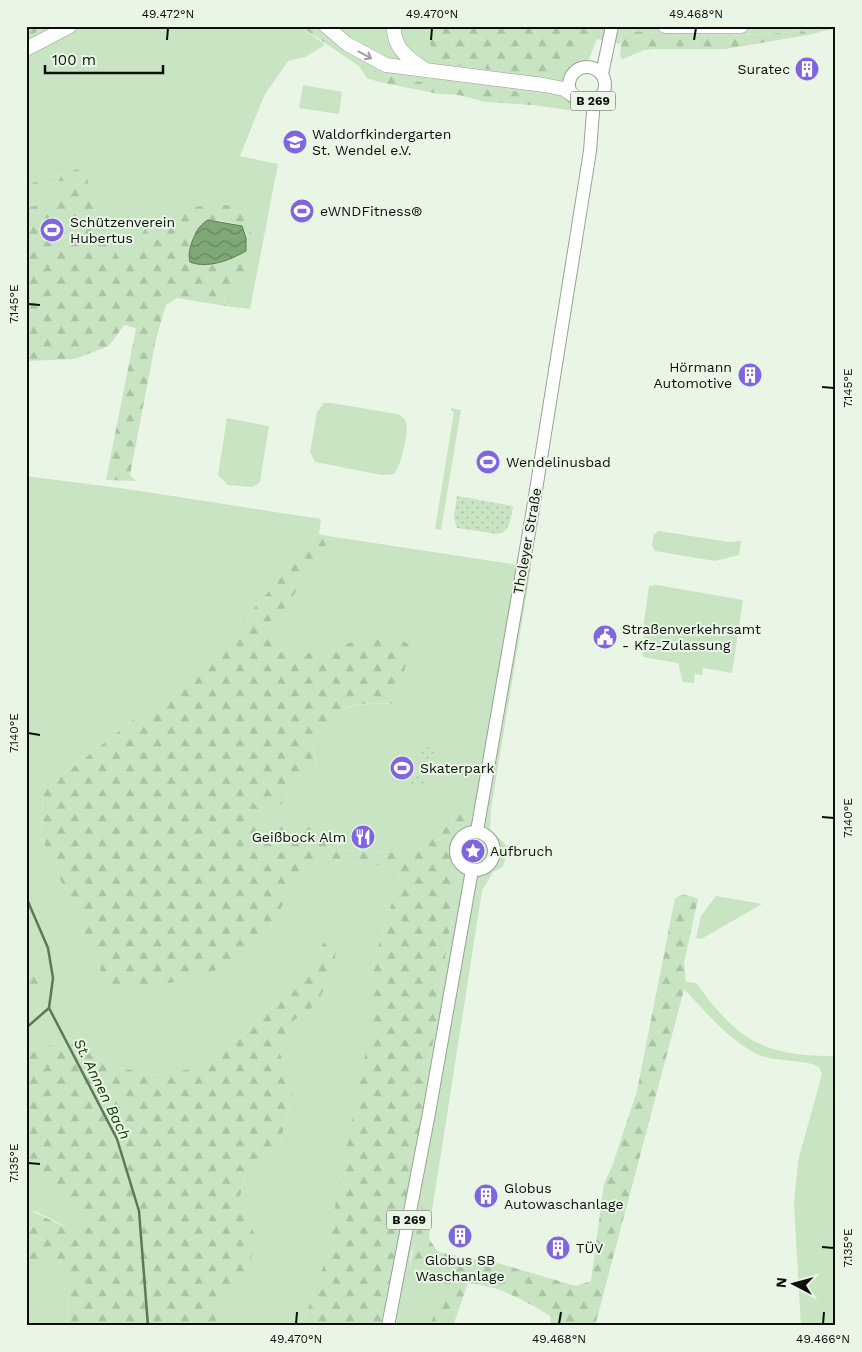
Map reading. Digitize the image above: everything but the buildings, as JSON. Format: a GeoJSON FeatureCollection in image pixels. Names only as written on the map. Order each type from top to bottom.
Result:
{"type":"FeatureCollection","features":[{"type":"Feature","properties":{"kind":"highway"},"geometry":{"type":"LineString","coordinates":[[26,49],[70,26]]}},
{"type":"Feature","properties":{"kind":"highway"},"geometry":{"type":"LineString","coordinates":[[326,26],[346,44],[386,65],[544,85],[564,89],[572,95]]}},
{"type":"Feature","properties":{"kind":"highway"},"geometry":{"type":"LineString","coordinates":[[394,26],[396,42],[402,52],[425,69]]}},
{"type":"Feature","properties":{"kind":"highway"},"geometry":{"type":"LineString","coordinates":[[665,26],[741,26]]}},
{"type":"Feature","properties":{"kind":"highway"},"geometry":{"type":"LineString","coordinates":[[544,85],[563,82],[571,78]]}},
{"type":"Feature","properties":{"kind":"main road","name":"B 269"},"geometry":{"type":"LineString","coordinates":[[604,26],[606,41],[602,74],[605,85],[604,91],[597,100],[583,102],[572,95],[571,78],[577,70],[592,64],[606,41],[612,26]]}},
{"type":"Feature","properties":{"kind":"main road","name":"B 269"},"geometry":{"type":"LineString","coordinates":[[586,66],[598,70],[602,74]]}},
{"type":"Feature","properties":{"kind":"main road","name":"Tholeyer Straße"},"geometry":{"type":"LineString","coordinates":[[477,831],[530,524],[590,151],[593,112],[591,102]]}},
{"type":"Feature","properties":{"kind":"main road"},"geometry":{"type":"LineString","coordinates":[[477,831],[488,836],[492,841],[494,853],[487,866],[472,870],[458,861],[456,845],[462,836],[477,831]]}},
{"type":"Feature","properties":{"kind":"main road","name":"B 269"},"geometry":{"type":"LineString","coordinates":[[388,1326],[429,1113],[472,870]]}},
{"type":"Feature","properties":{"kind":"green space"},"geometry":{"type":"Polygon","coordinates":[[[26,26],[48,26],[26,38],[26,26]]]}},
{"type":"Feature","properties":{"kind":"green space"},"geometry":{"type":"Polygon","coordinates":[[[48,26],[300,26],[325,45],[305,57],[288,61],[264,96],[240,156],[278,164],[250,309],[225,306],[224,298],[245,281],[245,262],[237,257],[246,251],[246,238],[251,237],[251,217],[242,206],[148,226],[131,255],[120,261],[110,239],[96,223],[87,176],[74,170],[26,185],[26,38],[48,26]]]}},
{"type":"Feature","properties":{"kind":"green space"},"geometry":{"type":"Polygon","coordinates":[[[300,26],[310,26],[345,53],[373,70],[403,80],[534,93],[533,105],[485,102],[459,95],[439,94],[367,78],[359,66],[300,26]]]}},
{"type":"Feature","properties":{"kind":"green space"},"geometry":{"type":"Polygon","coordinates":[[[310,26],[836,26],[836,28],[808,35],[803,31],[716,35],[629,31],[622,35],[620,44],[597,39],[589,59],[570,70],[565,84],[566,97],[575,111],[533,105],[534,93],[403,80],[373,70],[345,53],[310,26]]]}},
{"type":"Feature","properties":{"kind":"green space"},"geometry":{"type":"Polygon","coordinates":[[[448,26],[593,26],[592,39],[556,72],[528,74],[443,64],[432,52],[429,35],[448,26]]]}},
{"type":"Feature","properties":{"kind":"green space"},"geometry":{"type":"Polygon","coordinates":[[[629,31],[716,35],[803,31],[808,35],[725,49],[644,50],[623,59],[620,57],[622,35],[629,31]]]}},
{"type":"Feature","properties":{"kind":"green space"},"geometry":{"type":"Polygon","coordinates":[[[303,85],[342,92],[339,114],[299,108],[303,85]]]}},
{"type":"Feature","properties":{"kind":"green space"},"geometry":{"type":"Polygon","coordinates":[[[81,168],[87,176],[96,223],[110,239],[120,261],[135,248],[149,225],[159,218],[181,209],[206,206],[242,206],[251,217],[251,238],[246,238],[242,226],[237,224],[216,220],[202,223],[226,260],[237,257],[245,262],[245,281],[224,298],[225,306],[177,298],[166,305],[156,339],[130,475],[136,481],[106,480],[136,328],[124,325],[109,346],[75,359],[26,361],[26,209],[62,195],[71,188],[67,181],[59,181],[26,191],[26,185],[81,168]]]}},
{"type":"Feature","properties":{"kind":"green space"},"geometry":{"type":"Polygon","coordinates":[[[59,181],[67,181],[71,188],[62,195],[26,209],[26,191],[59,181]]]}},
{"type":"Feature","properties":{"kind":"green space"},"geometry":{"type":"Polygon","coordinates":[[[324,403],[397,414],[403,418],[407,427],[405,441],[402,457],[394,474],[382,475],[315,462],[310,452],[317,412],[324,403]]]}},
{"type":"Feature","properties":{"kind":"green space"},"geometry":{"type":"Polygon","coordinates":[[[451,408],[461,410],[441,530],[435,529],[454,412],[451,411],[451,408]]]}},
{"type":"Feature","properties":{"kind":"green space"},"geometry":{"type":"Polygon","coordinates":[[[227,418],[269,426],[260,482],[252,487],[228,485],[218,475],[227,418]]]}},
{"type":"Feature","properties":{"kind":"green space"},"geometry":{"type":"Polygon","coordinates":[[[26,476],[127,489],[321,519],[319,534],[208,661],[43,791],[41,836],[108,987],[265,939],[302,868],[327,859],[395,868],[400,876],[374,959],[369,1041],[323,1267],[302,1326],[220,1326],[212,1304],[239,1287],[258,1241],[239,1201],[245,1175],[279,1148],[294,1087],[280,1054],[287,1024],[317,1004],[325,941],[302,974],[242,1036],[196,1068],[156,1075],[111,1066],[67,1037],[43,1049],[26,1048],[26,987],[40,984],[26,954],[26,476]]]}},
{"type":"Feature","properties":{"kind":"green space"},"geometry":{"type":"Polygon","coordinates":[[[457,496],[513,506],[508,527],[502,533],[497,534],[457,528],[454,518],[457,496]]]}},
{"type":"Feature","properties":{"kind":"green space"},"geometry":{"type":"Polygon","coordinates":[[[659,531],[729,542],[741,541],[739,555],[715,561],[655,551],[652,545],[654,534],[659,531]]]}},
{"type":"Feature","properties":{"kind":"green space"},"geometry":{"type":"Polygon","coordinates":[[[319,534],[328,536],[325,547],[270,631],[276,650],[299,655],[365,639],[402,640],[409,645],[399,704],[358,705],[348,707],[339,712],[322,729],[312,743],[316,767],[288,792],[285,805],[251,796],[253,802],[263,815],[260,825],[266,827],[284,824],[303,825],[322,833],[340,850],[390,853],[420,846],[449,810],[467,806],[465,824],[454,835],[450,852],[452,864],[457,872],[457,892],[443,969],[424,1107],[381,1326],[302,1326],[323,1267],[368,1041],[374,959],[400,876],[395,868],[327,859],[302,868],[265,939],[228,967],[144,990],[108,987],[41,836],[43,791],[208,661],[319,534]]]}},
{"type":"Feature","properties":{"kind":"green space"},"geometry":{"type":"Polygon","coordinates":[[[328,536],[531,567],[491,809],[490,829],[508,847],[503,867],[493,872],[482,891],[432,1211],[428,1205],[411,1253],[409,1271],[416,1268],[419,1259],[428,1258],[444,1266],[446,1277],[430,1326],[381,1326],[424,1107],[443,969],[457,892],[457,872],[452,864],[450,852],[454,835],[465,824],[467,806],[449,810],[420,846],[390,853],[340,850],[321,833],[303,825],[284,824],[266,827],[260,825],[263,815],[253,802],[251,795],[285,805],[288,792],[316,767],[312,743],[330,717],[346,708],[363,704],[399,704],[365,639],[299,655],[276,650],[269,631],[325,547],[328,536]]]}},
{"type":"Feature","properties":{"kind":"green space"},"geometry":{"type":"Polygon","coordinates":[[[657,585],[743,600],[732,673],[703,668],[702,675],[695,674],[694,683],[683,682],[678,663],[643,657],[644,622],[649,586],[657,585]]]}},
{"type":"Feature","properties":{"kind":"green space"},"geometry":{"type":"Polygon","coordinates":[[[420,746],[432,749],[436,756],[433,761],[418,761],[420,746]]]}},
{"type":"Feature","properties":{"kind":"green space"},"geometry":{"type":"Polygon","coordinates":[[[416,771],[422,772],[426,778],[424,785],[420,785],[416,780],[412,788],[408,786],[408,779],[416,771]]]}},
{"type":"Feature","properties":{"kind":"green space"},"geometry":{"type":"Polygon","coordinates":[[[685,894],[698,899],[684,963],[686,982],[595,1326],[551,1326],[550,1316],[521,1299],[500,1290],[468,1283],[453,1326],[430,1326],[446,1277],[443,1266],[428,1258],[419,1259],[416,1268],[409,1271],[422,1205],[428,1205],[432,1211],[429,1239],[438,1252],[501,1264],[576,1286],[591,1281],[604,1184],[613,1164],[637,1091],[675,898],[685,894]]]}},
{"type":"Feature","properties":{"kind":"green space"},"geometry":{"type":"Polygon","coordinates":[[[716,896],[762,904],[701,939],[696,938],[701,916],[716,896]]]}},
{"type":"Feature","properties":{"kind":"green space"},"geometry":{"type":"Polygon","coordinates":[[[325,941],[337,945],[333,970],[317,1004],[287,1025],[280,1054],[294,1087],[279,1148],[245,1175],[239,1201],[258,1241],[239,1287],[213,1304],[220,1326],[69,1326],[68,1280],[58,1261],[26,1261],[26,1210],[66,1227],[83,1229],[92,1227],[81,1208],[46,1180],[26,1156],[26,1048],[43,1049],[67,1037],[111,1066],[156,1075],[196,1068],[242,1036],[302,974],[325,941]]]}},
{"type":"Feature","properties":{"kind":"green space"},"geometry":{"type":"Polygon","coordinates":[[[26,954],[40,984],[26,987],[26,954]]]}},
{"type":"Feature","properties":{"kind":"green space"},"geometry":{"type":"Polygon","coordinates":[[[686,982],[696,983],[726,1019],[740,1032],[754,1041],[789,1053],[836,1056],[836,1326],[801,1326],[794,1204],[798,1161],[822,1074],[819,1067],[805,1062],[774,1059],[759,1055],[748,1049],[718,1025],[684,989],[686,982]]]}},
{"type":"Feature","properties":{"kind":"green space"},"geometry":{"type":"Polygon","coordinates":[[[26,1156],[46,1180],[81,1208],[93,1228],[75,1231],[37,1212],[26,1210],[26,1156]]]}},
{"type":"Feature","properties":{"kind":"green space"},"geometry":{"type":"Polygon","coordinates":[[[26,1261],[58,1261],[68,1280],[69,1326],[26,1326],[26,1261]]]}},
{"type":"Feature","properties":{"kind":"water"},"geometry":{"type":"Polygon","coordinates":[[[208,220],[242,226],[246,238],[246,251],[233,258],[211,264],[190,262],[189,257],[193,238],[200,227],[208,220]]]}},
{"type":"Feature","properties":{"kind":"waterway","name":"St. Annen Bach"},"geometry":{"type":"LineString","coordinates":[[26,897],[48,948],[53,978],[49,1008],[117,1139],[139,1211],[148,1326]]}},
{"type":"Feature","properties":{"kind":"waterway"},"geometry":{"type":"LineString","coordinates":[[26,1028],[49,1008]]}},
{"type":"Feature","properties":{"kind":"place","name":"Suratec"},"geometry":{"type":"Point","coordinates":[807,69]}},
{"type":"Feature","properties":{"kind":"place","name":"Waldorfkindergarten St. Wendel e.V."},"geometry":{"type":"Point","coordinates":[295,142]}},
{"type":"Feature","properties":{"kind":"place","name":"eWNDFitness®"},"geometry":{"type":"Point","coordinates":[302,211]}},
{"type":"Feature","properties":{"kind":"place","name":"Schützenverein Hubertus"},"geometry":{"type":"Point","coordinates":[52,230]}},
{"type":"Feature","properties":{"kind":"place","name":"Hörmann Automotive"},"geometry":{"type":"Point","coordinates":[750,375]}},
{"type":"Feature","properties":{"kind":"place","name":"Wendelinusbad"},"geometry":{"type":"Point","coordinates":[488,462]}},
{"type":"Feature","properties":{"kind":"place","name":"Straßenverkehrsamt - Kfz-Zulassung"},"geometry":{"type":"Point","coordinates":[605,637]}},
{"type":"Feature","properties":{"kind":"place","name":"Skaterpark"},"geometry":{"type":"Point","coordinates":[402,768]}},
{"type":"Feature","properties":{"kind":"place","name":"Geißbock Alm"},"geometry":{"type":"Point","coordinates":[363,837]}},
{"type":"Feature","properties":{"kind":"place","name":"Aufbruch"},"geometry":{"type":"Point","coordinates":[473,851]}},
{"type":"Feature","properties":{"kind":"place","name":"Globus Autowaschanlage"},"geometry":{"type":"Point","coordinates":[486,1196]}},
{"type":"Feature","properties":{"kind":"place","name":"Globus SB Waschanlage"},"geometry":{"type":"Point","coordinates":[460,1236]}},
{"type":"Feature","properties":{"kind":"place","name":"TÜV"},"geometry":{"type":"Point","coordinates":[558,1248]}}]}
